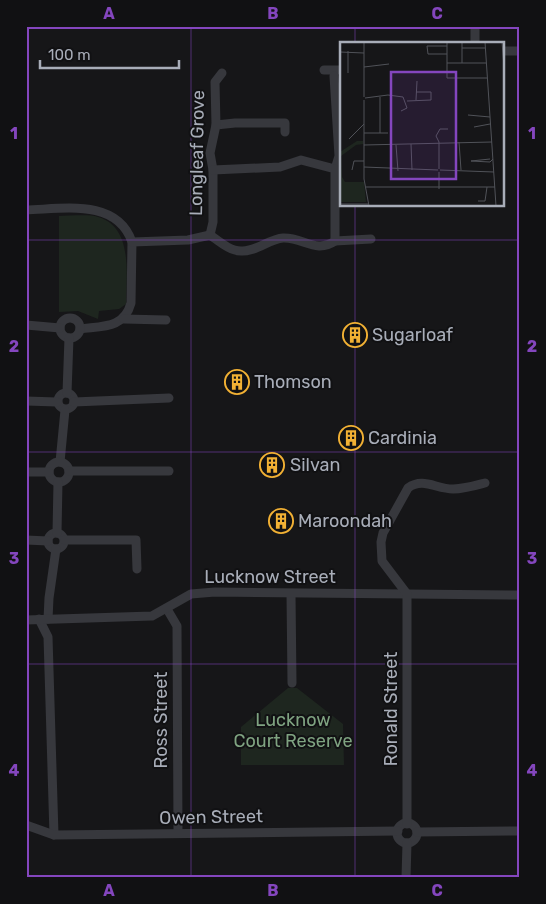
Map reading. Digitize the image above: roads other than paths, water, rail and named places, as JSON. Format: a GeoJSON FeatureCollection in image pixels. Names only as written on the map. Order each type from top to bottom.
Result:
{"type":"FeatureCollection","features":[{"type":"Feature","properties":{"kind":"street"},"geometry":{"type":"LineString","coordinates":[[475,26],[475,42]]}},
{"type":"Feature","properties":{"kind":"street"},"geometry":{"type":"LineString","coordinates":[[504,51],[520,51]]}},
{"type":"Feature","properties":{"kind":"street","name":"Longleaf Grove"},"geometry":{"type":"LineString","coordinates":[[210,235],[213,170],[210,153],[216,126],[215,82],[222,73]]}},
{"type":"Feature","properties":{"kind":"street"},"geometry":{"type":"LineString","coordinates":[[336,241],[335,169],[339,156],[339,73]]}},
{"type":"Feature","properties":{"kind":"street"},"geometry":{"type":"LineString","coordinates":[[216,126],[235,123],[286,123],[286,132]]}},
{"type":"Feature","properties":{"kind":"street"},"geometry":{"type":"LineString","coordinates":[[213,170],[280,167],[301,160],[335,169]]}},
{"type":"Feature","properties":{"kind":"street"},"geometry":{"type":"LineString","coordinates":[[26,210],[100,210],[110,214],[121,223],[129,234],[132,242],[131,303],[129,311],[124,318],[115,324],[80,329]]}},
{"type":"Feature","properties":{"kind":"street"},"geometry":{"type":"LineString","coordinates":[[132,242],[188,240],[210,235],[229,248],[248,251],[281,238],[293,238],[313,246],[322,247],[336,241],[371,239]]}},
{"type":"Feature","properties":{"kind":"street"},"geometry":{"type":"LineString","coordinates":[[124,318],[166,320]]}},
{"type":"Feature","properties":{"kind":"street"},"geometry":{"type":"LineString","coordinates":[[60,328],[64,321],[71,319],[77,322],[80,329]]}},
{"type":"Feature","properties":{"kind":"street"},"geometry":{"type":"LineString","coordinates":[[26,325],[60,328]]}},
{"type":"Feature","properties":{"kind":"street"},"geometry":{"type":"LineString","coordinates":[[60,328],[63,334],[69,338],[76,336],[80,329]]}},
{"type":"Feature","properties":{"kind":"street"},"geometry":{"type":"LineString","coordinates":[[67,393],[69,338]]}},
{"type":"Feature","properties":{"kind":"street"},"geometry":{"type":"LineString","coordinates":[[57,402],[60,395],[67,393],[73,396],[74,402],[71,408],[66,410]]}},
{"type":"Feature","properties":{"kind":"street"},"geometry":{"type":"LineString","coordinates":[[74,402],[169,398]]}},
{"type":"Feature","properties":{"kind":"street"},"geometry":{"type":"LineString","coordinates":[[26,401],[57,402]]}},
{"type":"Feature","properties":{"kind":"street"},"geometry":{"type":"LineString","coordinates":[[57,402],[60,407],[66,410]]}},
{"type":"Feature","properties":{"kind":"street"},"geometry":{"type":"LineString","coordinates":[[60,462],[66,410]]}},
{"type":"Feature","properties":{"kind":"street"},"geometry":{"type":"LineString","coordinates":[[60,462],[66,464],[69,471],[68,478],[58,482],[52,479],[50,472],[52,466],[60,462]]}},
{"type":"Feature","properties":{"kind":"street"},"geometry":{"type":"LineString","coordinates":[[69,471],[169,471]]}},
{"type":"Feature","properties":{"kind":"street"},"geometry":{"type":"LineString","coordinates":[[26,472],[50,472]]}},
{"type":"Feature","properties":{"kind":"street"},"geometry":{"type":"LineString","coordinates":[[57,532],[58,482]]}},
{"type":"Feature","properties":{"kind":"street"},"geometry":{"type":"LineString","coordinates":[[407,594],[382,560],[381,542],[384,532],[408,488],[414,483],[421,482],[446,489],[464,489],[485,483]]}},
{"type":"Feature","properties":{"kind":"street"},"geometry":{"type":"LineString","coordinates":[[57,532],[65,540]]}},
{"type":"Feature","properties":{"kind":"street"},"geometry":{"type":"LineString","coordinates":[[57,532],[51,535],[48,541],[49,546],[56,549],[61,548],[65,540]]}},
{"type":"Feature","properties":{"kind":"street"},"geometry":{"type":"LineString","coordinates":[[26,540],[48,541]]}},
{"type":"Feature","properties":{"kind":"street"},"geometry":{"type":"LineString","coordinates":[[65,540],[136,540],[137,569]]}},
{"type":"Feature","properties":{"kind":"street"},"geometry":{"type":"LineString","coordinates":[[48,619],[56,549]]}},
{"type":"Feature","properties":{"kind":"street","name":"Lucknow Street"},"geometry":{"type":"LineString","coordinates":[[26,620],[152,616],[192,594],[220,592],[520,595]]}},
{"type":"Feature","properties":{"kind":"street"},"geometry":{"type":"LineString","coordinates":[[291,594],[292,683]]}},
{"type":"Feature","properties":{"kind":"street","name":"Ronald Street"},"geometry":{"type":"LineString","coordinates":[[407,594],[407,824]]}},
{"type":"Feature","properties":{"kind":"street","name":"Ross Street"},"geometry":{"type":"LineString","coordinates":[[167,609],[177,626],[178,833]]}},
{"type":"Feature","properties":{"kind":"street"},"geometry":{"type":"LineString","coordinates":[[39,619],[48,637],[54,835]]}},
{"type":"Feature","properties":{"kind":"street"},"geometry":{"type":"LineString","coordinates":[[407,824],[414,826],[417,832],[414,841],[407,843],[399,838],[398,831],[407,824]]}},
{"type":"Feature","properties":{"kind":"street","name":"Owen Street"},"geometry":{"type":"LineString","coordinates":[[26,825],[54,835],[398,831]]}},
{"type":"Feature","properties":{"kind":"street"},"geometry":{"type":"LineString","coordinates":[[417,832],[520,831]]}},
{"type":"Feature","properties":{"kind":"street"},"geometry":{"type":"LineString","coordinates":[[406,878],[407,843]]}},
{"type":"Feature","properties":{"kind":"place","name":"Sugarloaf"},"geometry":{"type":"Point","coordinates":[355,335]}},
{"type":"Feature","properties":{"kind":"place","name":"Thomson"},"geometry":{"type":"Point","coordinates":[237,382]}},
{"type":"Feature","properties":{"kind":"place","name":"Cardinia"},"geometry":{"type":"Point","coordinates":[351,438]}},
{"type":"Feature","properties":{"kind":"place","name":"Silvan"},"geometry":{"type":"Point","coordinates":[272,465]}},
{"type":"Feature","properties":{"kind":"place","name":"Maroondah"},"geometry":{"type":"Point","coordinates":[281,521]}},
{"type":"Feature","properties":{"kind":"park label","name":"Lucknow Court Reserve"},"geometry":{"type":"Point","coordinates":[293,730]}}]}
